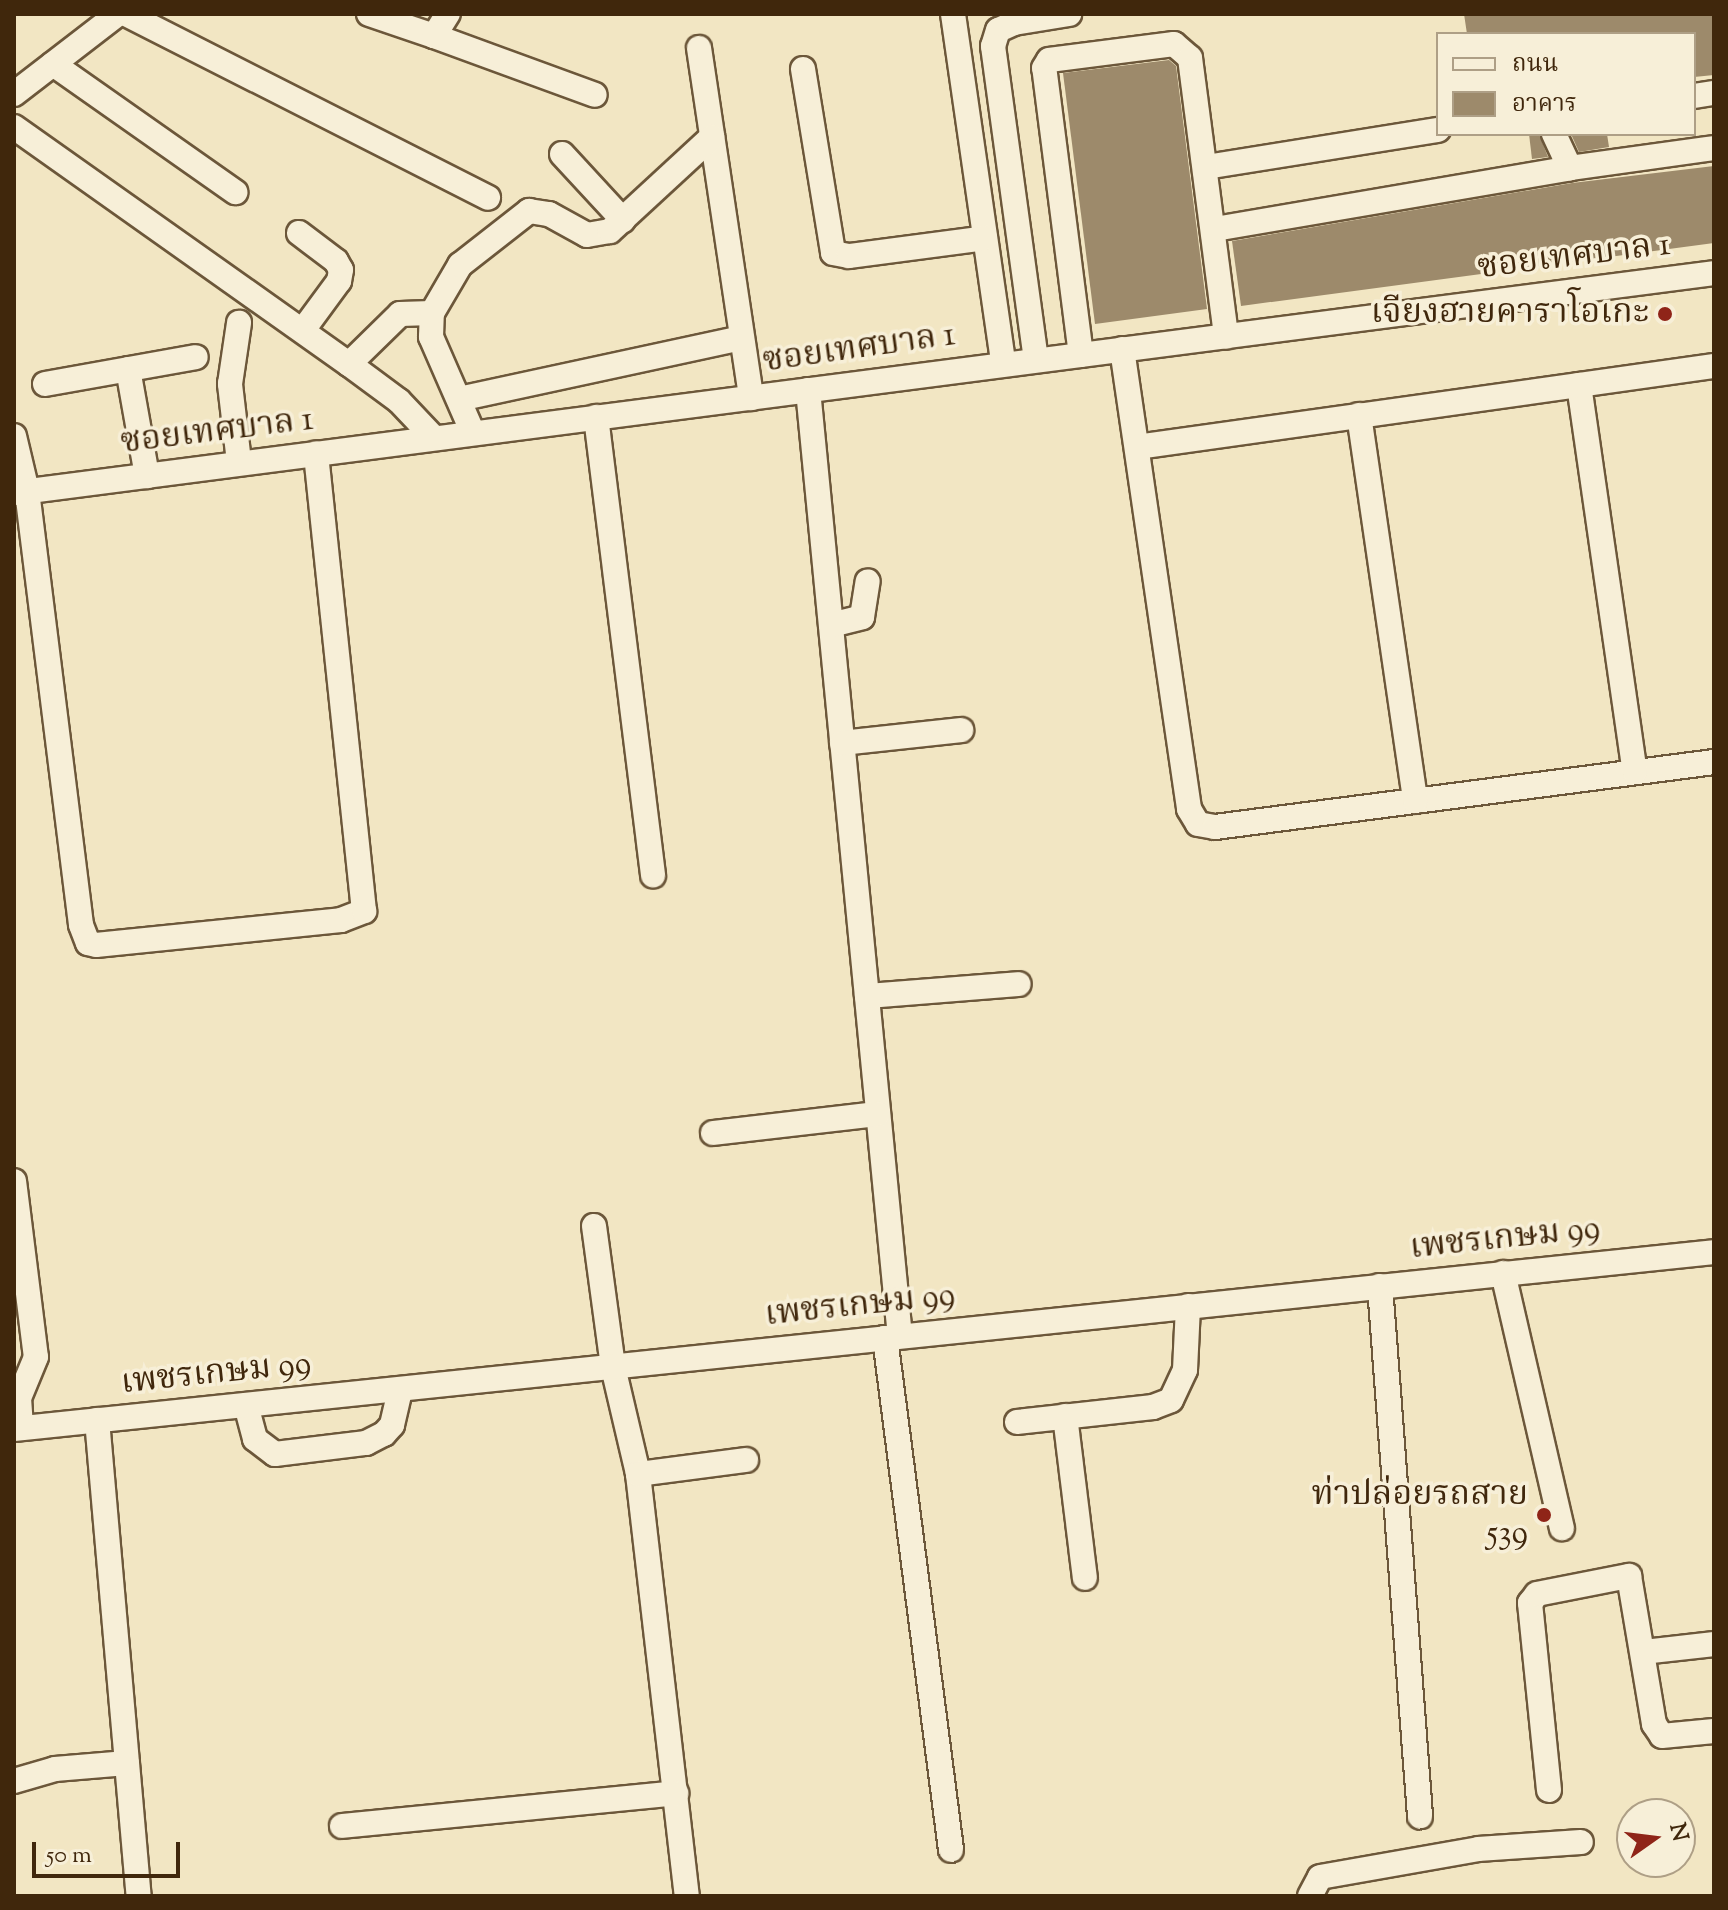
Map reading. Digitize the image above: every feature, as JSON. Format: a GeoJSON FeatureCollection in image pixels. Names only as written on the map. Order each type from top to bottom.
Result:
{"type":"FeatureCollection","features":[{"type":"Feature","properties":{"kind":"street"},"geometry":{"type":"LineString","coordinates":[[14,94],[118,14]]}},
{"type":"Feature","properties":{"kind":"street"},"geometry":{"type":"LineString","coordinates":[[126,14],[488,198]]}},
{"type":"Feature","properties":{"kind":"street"},"geometry":{"type":"LineString","coordinates":[[369,14],[595,95]]}},
{"type":"Feature","properties":{"kind":"street"},"geometry":{"type":"LineString","coordinates":[[434,36],[448,14]]}},
{"type":"Feature","properties":{"kind":"street"},"geometry":{"type":"LineString","coordinates":[[953,14],[1003,363]]}},
{"type":"Feature","properties":{"kind":"street"},"geometry":{"type":"LineString","coordinates":[[1036,359],[993,46],[998,30],[1013,18],[1069,14]]}},
{"type":"Feature","properties":{"kind":"street"},"geometry":{"type":"LineString","coordinates":[[1081,355],[1043,75],[1049,60],[1174,44],[1184,49],[1190,58],[1215,229],[1226,337]]}},
{"type":"Feature","properties":{"kind":"street"},"geometry":{"type":"LineString","coordinates":[[699,48],[751,398]]}},
{"type":"Feature","properties":{"kind":"street"},"geometry":{"type":"LineString","coordinates":[[53,64],[235,192]]}},
{"type":"Feature","properties":{"kind":"street"},"geometry":{"type":"LineString","coordinates":[[803,69],[833,253],[849,256],[985,238]]}},
{"type":"Feature","properties":{"kind":"street"},"geometry":{"type":"LineString","coordinates":[[14,127],[399,401],[434,438]]}},
{"type":"Feature","properties":{"kind":"street"},"geometry":{"type":"LineString","coordinates":[[1206,167],[1436,130]]}},
{"type":"Feature","properties":{"kind":"street"},"geometry":{"type":"LineString","coordinates":[[1555,136],[1570,168]]}},
{"type":"Feature","properties":{"kind":"street"},"geometry":{"type":"LineString","coordinates":[[473,433],[459,399],[437,361],[432,313],[460,265],[529,211],[549,214],[587,235],[598,236],[623,220],[712,137]]}},
{"type":"Feature","properties":{"kind":"street"},"geometry":{"type":"LineString","coordinates":[[1215,229],[1570,168],[1714,148]]}},
{"type":"Feature","properties":{"kind":"street"},"geometry":{"type":"LineString","coordinates":[[562,154],[623,220]]}},
{"type":"Feature","properties":{"kind":"street"},"geometry":{"type":"LineString","coordinates":[[299,233],[341,270],[339,281],[303,330]]}},
{"type":"Feature","properties":{"kind":"street","name":"ซอยเทศบาล 1"},"geometry":{"type":"LineString","coordinates":[[20,492],[1714,273]]}},
{"type":"Feature","properties":{"kind":"street"},"geometry":{"type":"LineString","coordinates":[[349,364],[400,314],[432,313]]}},
{"type":"Feature","properties":{"kind":"street"},"geometry":{"type":"LineString","coordinates":[[239,323],[230,384],[239,462]]}},
{"type":"Feature","properties":{"kind":"street"},"geometry":{"type":"LineString","coordinates":[[459,399],[742,338]]}},
{"type":"Feature","properties":{"kind":"street"},"geometry":{"type":"LineString","coordinates":[[1122,349],[1189,809],[1198,824],[1215,827],[1714,762]]}},
{"type":"Feature","properties":{"kind":"street"},"geometry":{"type":"LineString","coordinates":[[45,384],[196,357]]}},
{"type":"Feature","properties":{"kind":"street"},"geometry":{"type":"LineString","coordinates":[[1137,447],[1714,366]]}},
{"type":"Feature","properties":{"kind":"street"},"geometry":{"type":"LineString","coordinates":[[128,369],[147,476]]}},
{"type":"Feature","properties":{"kind":"street"},"geometry":{"type":"LineString","coordinates":[[1579,385],[1635,772]]}},
{"type":"Feature","properties":{"kind":"street"},"geometry":{"type":"LineString","coordinates":[[808,390],[878,1114],[892,1337],[951,1850]]}},
{"type":"Feature","properties":{"kind":"street"},"geometry":{"type":"LineString","coordinates":[[1359,415],[1415,801]]}},
{"type":"Feature","properties":{"kind":"street"},"geometry":{"type":"LineString","coordinates":[[596,417],[653,875]]}},
{"type":"Feature","properties":{"kind":"street"},"geometry":{"type":"LineString","coordinates":[[14,436],[84,937],[96,945],[341,920],[357,917],[366,900],[316,454]]}},
{"type":"Feature","properties":{"kind":"street"},"geometry":{"type":"LineString","coordinates":[[831,625],[862,617],[868,581]]}},
{"type":"Feature","properties":{"kind":"street"},"geometry":{"type":"LineString","coordinates":[[842,743],[961,730]]}},
{"type":"Feature","properties":{"kind":"street"},"geometry":{"type":"LineString","coordinates":[[867,996],[1019,984]]}},
{"type":"Feature","properties":{"kind":"street"},"geometry":{"type":"LineString","coordinates":[[713,1133],[878,1114]]}},
{"type":"Feature","properties":{"kind":"street"},"geometry":{"type":"LineString","coordinates":[[14,1181],[36,1357],[19,1398],[17,1429]]}},
{"type":"Feature","properties":{"kind":"street"},"geometry":{"type":"LineString","coordinates":[[594,1226],[613,1367],[638,1474],[687,1896]]}},
{"type":"Feature","properties":{"kind":"street","name":"เพชรเกษม 99"},"geometry":{"type":"LineString","coordinates":[[17,1429],[1714,1252]]}},
{"type":"Feature","properties":{"kind":"street"},"geometry":{"type":"LineString","coordinates":[[1503,1273],[1562,1528]]}},
{"type":"Feature","properties":{"kind":"street"},"geometry":{"type":"LineString","coordinates":[[1380,1286],[1420,1816]]}},
{"type":"Feature","properties":{"kind":"street"},"geometry":{"type":"LineString","coordinates":[[1017,1422],[1153,1407],[1171,1400],[1185,1370],[1188,1306]]}},
{"type":"Feature","properties":{"kind":"street"},"geometry":{"type":"LineString","coordinates":[[246,1405],[255,1439],[275,1454],[366,1443],[384,1434],[392,1425],[400,1389]]}},
{"type":"Feature","properties":{"kind":"street"},"geometry":{"type":"LineString","coordinates":[[1065,1416],[1085,1578]]}},
{"type":"Feature","properties":{"kind":"street"},"geometry":{"type":"LineString","coordinates":[[97,1420],[139,1896]]}},
{"type":"Feature","properties":{"kind":"street"},"geometry":{"type":"LineString","coordinates":[[638,1474],[746,1460]]}},
{"type":"Feature","properties":{"kind":"street"},"geometry":{"type":"LineString","coordinates":[[1549,1790],[1532,1596],[1629,1576],[1654,1724],[1662,1736],[1714,1731]]}},
{"type":"Feature","properties":{"kind":"street"},"geometry":{"type":"LineString","coordinates":[[1643,1652],[1714,1644]]}},
{"type":"Feature","properties":{"kind":"street"},"geometry":{"type":"LineString","coordinates":[[14,1781],[55,1769],[127,1763]]}},
{"type":"Feature","properties":{"kind":"street"},"geometry":{"type":"LineString","coordinates":[[342,1826],[676,1793]]}},
{"type":"Feature","properties":{"kind":"street"},"geometry":{"type":"LineString","coordinates":[[1310,1896],[1320,1877],[1478,1849],[1581,1842]]}},
{"type":"Feature","properties":{"kind":"building"},"geometry":{"type":"Polygon","coordinates":[[[1464,14],[1714,14],[1714,75],[1696,77],[1696,32],[1467,32],[1464,14]]]}},
{"type":"Feature","properties":{"kind":"building"},"geometry":{"type":"Polygon","coordinates":[[[1169,60],[1176,66],[1207,309],[1095,324],[1063,73],[1169,60]]]}},
{"type":"Feature","properties":{"kind":"building"},"geometry":{"type":"Polygon","coordinates":[[[1529,136],[1540,136],[1548,157],[1532,159],[1529,136]]]}},
{"type":"Feature","properties":{"kind":"building"},"geometry":{"type":"Polygon","coordinates":[[[1572,136],[1607,136],[1609,147],[1579,152],[1572,136]]]}},
{"type":"Feature","properties":{"kind":"building"},"geometry":{"type":"Polygon","coordinates":[[[1714,166],[1714,243],[1241,306],[1232,241],[1572,183],[1714,166]]]}},
{"type":"Feature","properties":{"kind":"place","name":"เจียงฮายคาราโอเกะ"},"geometry":{"type":"Point","coordinates":[1665,314]}},
{"type":"Feature","properties":{"kind":"place","name":"ท่าปล่อยรถสาย 539"},"geometry":{"type":"Point","coordinates":[1544,1515]}}]}
